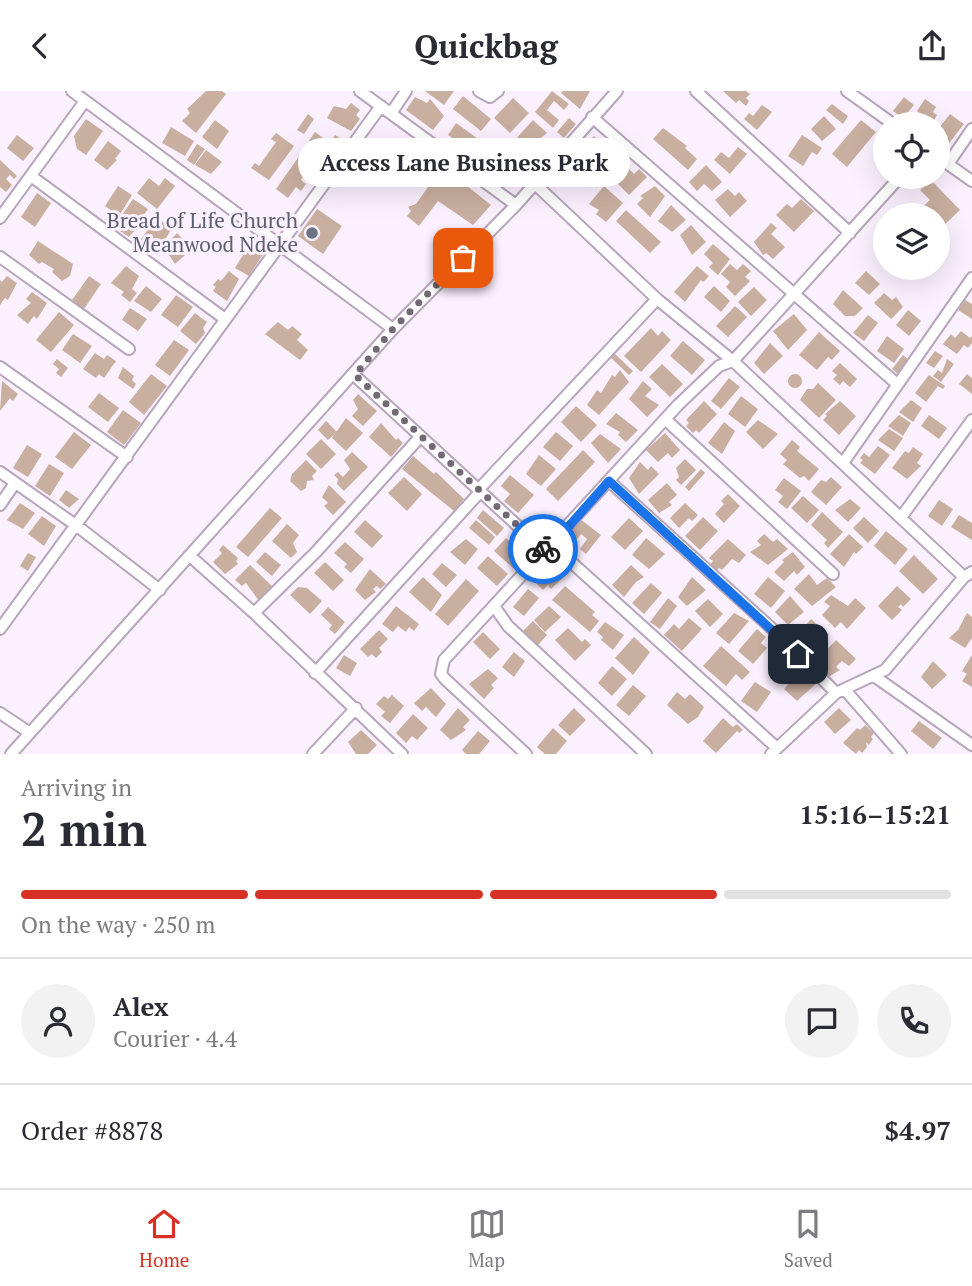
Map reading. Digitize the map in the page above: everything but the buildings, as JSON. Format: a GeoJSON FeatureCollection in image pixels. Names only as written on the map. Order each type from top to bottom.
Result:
{"type":"FeatureCollection","features":[{"type":"Feature","properties":{"kind":"street"},"geometry":{"type":"LineString","coordinates":[[360,91],[516,205]]}},
{"type":"Feature","properties":{"kind":"street"},"geometry":{"type":"LineString","coordinates":[[392,113],[406,91]]}},
{"type":"Feature","properties":{"kind":"street"},"geometry":{"type":"LineString","coordinates":[[479,91],[490,97],[498,91]]}},
{"type":"Feature","properties":{"kind":"street"},"geometry":{"type":"LineString","coordinates":[[14,753],[355,375],[393,329],[516,205],[618,91]]}},
{"type":"Feature","properties":{"kind":"street"},"geometry":{"type":"LineString","coordinates":[[696,91],[850,233]]}},
{"type":"Feature","properties":{"kind":"street"},"geometry":{"type":"LineString","coordinates":[[846,91],[876,112]]}},
{"type":"Feature","properties":{"kind":"street"},"geometry":{"type":"LineString","coordinates":[[0,218],[31,176],[78,94],[279,247],[393,329]]}},
{"type":"Feature","properties":{"kind":"street"},"geometry":{"type":"LineString","coordinates":[[0,629],[382,106]]}},
{"type":"Feature","properties":{"kind":"street"},"geometry":{"type":"LineString","coordinates":[[593,117],[794,291],[855,350],[897,384]]}},
{"type":"Feature","properties":{"kind":"street"},"geometry":{"type":"LineString","coordinates":[[950,153],[972,129]]}},
{"type":"Feature","properties":{"kind":"street"},"geometry":{"type":"LineString","coordinates":[[950,165],[972,181]]}},
{"type":"Feature","properties":{"kind":"street"},"geometry":{"type":"LineString","coordinates":[[31,176],[225,319]]}},
{"type":"Feature","properties":{"kind":"street"},"geometry":{"type":"LineString","coordinates":[[355,375],[546,552],[561,555],[570,561],[774,751],[841,692],[885,670],[968,574],[733,361],[657,299],[534,183]]}},
{"type":"Feature","properties":{"kind":"street"},"geometry":{"type":"LineString","coordinates":[[526,754],[441,674],[447,655],[546,552],[665,419],[719,366],[733,361],[889,189]]}},
{"type":"Feature","properties":{"kind":"street"},"geometry":{"type":"LineString","coordinates":[[0,257],[129,349]]}},
{"type":"Feature","properties":{"kind":"street"},"geometry":{"type":"LineString","coordinates":[[843,463],[972,278]]}},
{"type":"Feature","properties":{"kind":"street"},"geometry":{"type":"LineString","coordinates":[[315,673],[657,299]]}},
{"type":"Feature","properties":{"kind":"street"},"geometry":{"type":"LineString","coordinates":[[0,367],[127,457]]}},
{"type":"Feature","properties":{"kind":"street"},"geometry":{"type":"LineString","coordinates":[[665,419],[833,574]]}},
{"type":"Feature","properties":{"kind":"street"},"geometry":{"type":"LineString","coordinates":[[902,516],[972,420]]}},
{"type":"Feature","properties":{"kind":"street"},"geometry":{"type":"LineString","coordinates":[[254,613],[316,552],[420,437]]}},
{"type":"Feature","properties":{"kind":"street"},"geometry":{"type":"LineString","coordinates":[[0,472],[77,526],[160,590]]}},
{"type":"Feature","properties":{"kind":"street"},"geometry":{"type":"LineString","coordinates":[[609,481],[841,692],[893,751]]}},
{"type":"Feature","properties":{"kind":"street"},"geometry":{"type":"LineString","coordinates":[[0,505],[15,484]]}},
{"type":"Feature","properties":{"kind":"street"},"geometry":{"type":"LineString","coordinates":[[190,557],[254,613],[402,754]]}},
{"type":"Feature","properties":{"kind":"street"},"geometry":{"type":"LineString","coordinates":[[494,605],[508,626],[646,754]]}},
{"type":"Feature","properties":{"kind":"street"},"geometry":{"type":"LineString","coordinates":[[874,676],[972,745]]}},
{"type":"Feature","properties":{"kind":"street"},"geometry":{"type":"LineString","coordinates":[[313,754],[356,708]]}},
{"type":"Feature","properties":{"kind":"street"},"geometry":{"type":"LineString","coordinates":[[0,713],[30,733]]}},
{"type":"Feature","properties":{"kind":"way so far"},"geometry":{"type":"LineString","coordinates":[[463,258],[393,329],[355,375],[543,549]]}},
{"type":"Feature","properties":{"kind":"place","name":"Bread of Life Church Meanwood Ndeke"},"geometry":{"type":"Point","coordinates":[312,233]}},
{"type":"Feature","properties":{"kind":"place","name":"Access Lane Business Park"},"geometry":{"type":"Point","coordinates":[463,258]}},
{"type":"Feature","properties":{"kind":"route"},"geometry":{"type":"LineString","coordinates":[[543,549],[546,552],[609,481],[798,654]]}}]}
